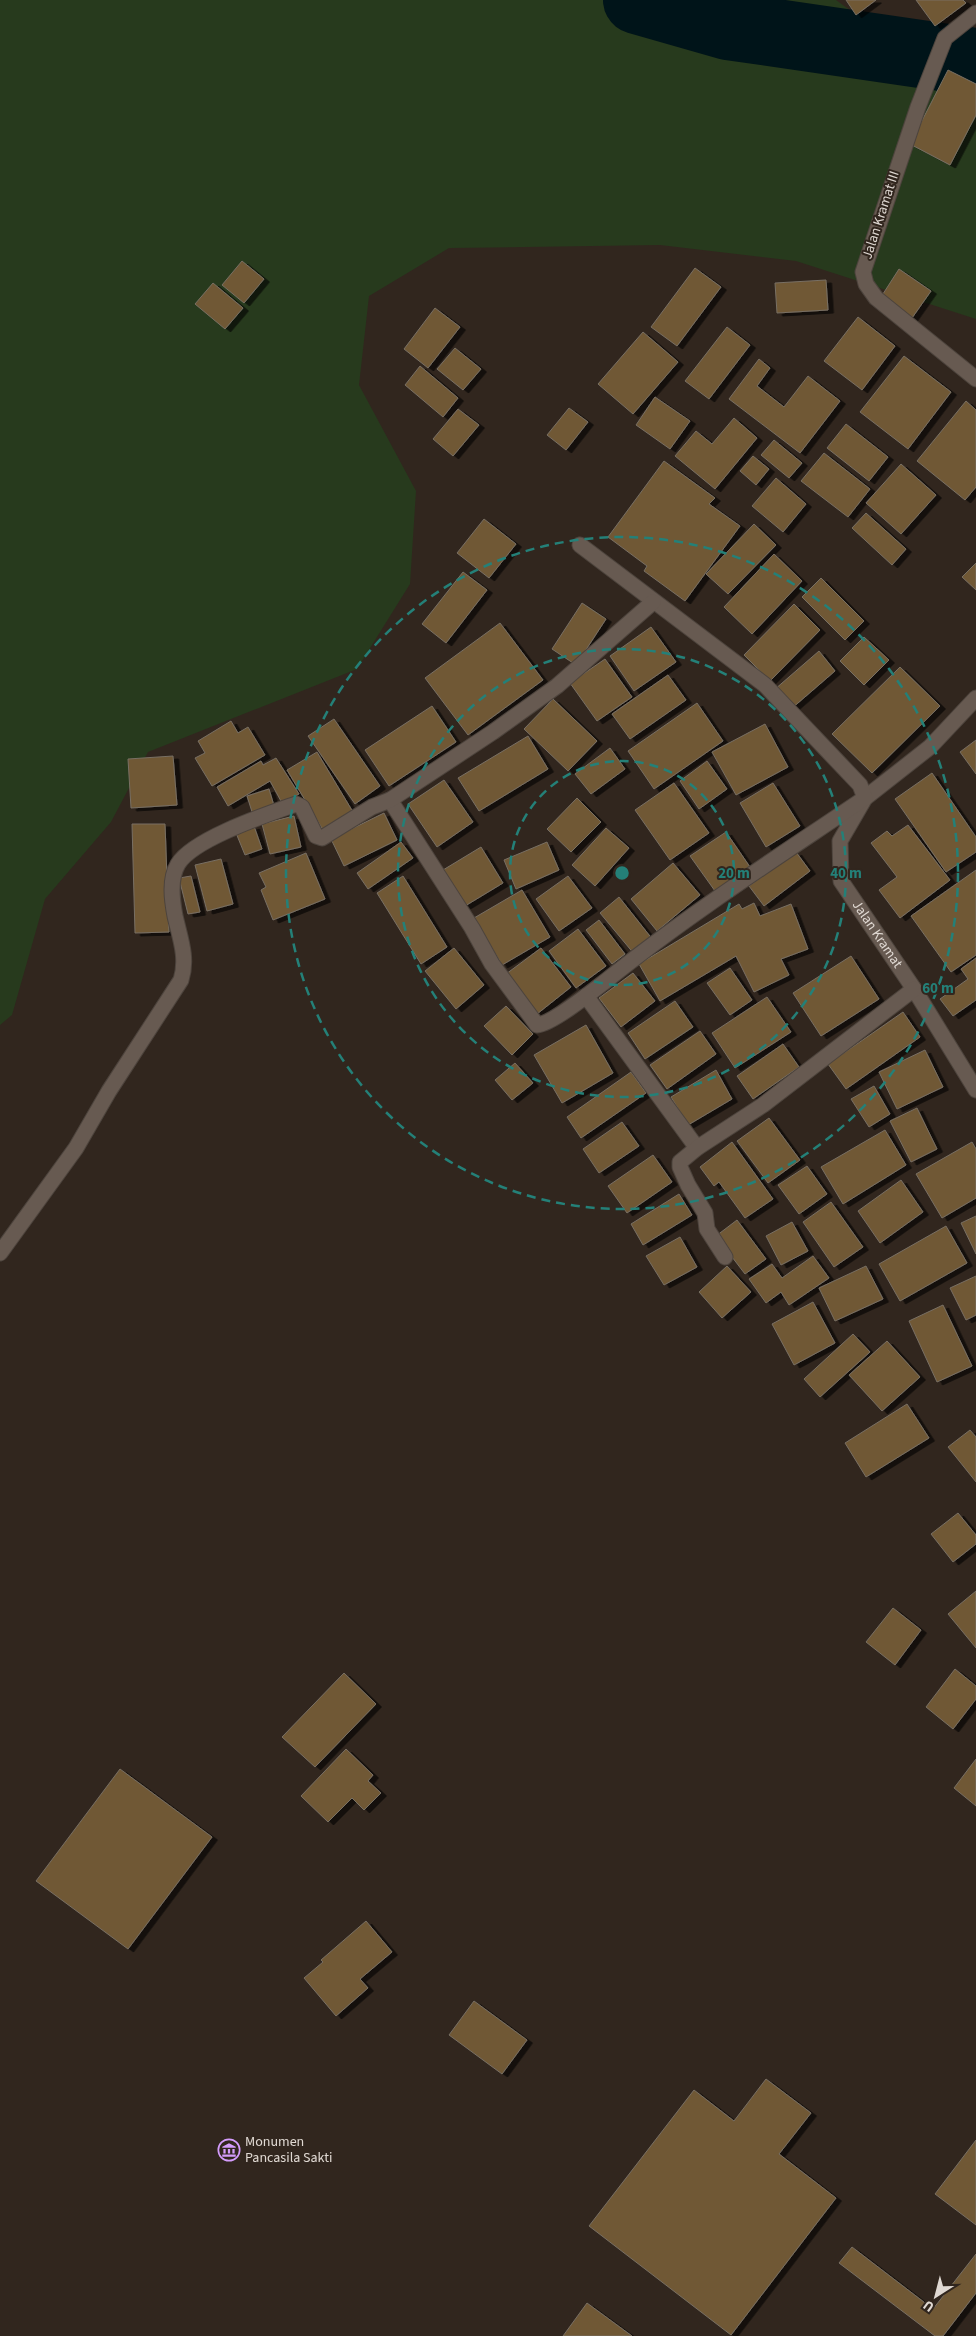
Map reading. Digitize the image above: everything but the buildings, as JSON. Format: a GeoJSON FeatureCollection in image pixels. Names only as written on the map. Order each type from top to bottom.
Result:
{"type":"FeatureCollection","features":[{"type":"Feature","properties":{"kind":"street","name":"Jalan Kramat III"},"geometry":{"type":"LineString","coordinates":[[976,13],[945,38],[924,90],[863,272],[866,284],[876,298],[976,379]]}},
{"type":"Feature","properties":{"kind":"street"},"geometry":{"type":"LineString","coordinates":[[390,800],[472,928],[492,964],[534,1022],[541,1025],[586,996],[694,915],[866,798],[860,786],[765,685],[580,545]]}},
{"type":"Feature","properties":{"kind":"street"},"geometry":{"type":"LineString","coordinates":[[0,1254],[76,1148],[108,1091],[181,980],[185,964],[175,915],[172,882],[177,866],[183,858],[234,828],[296,804],[302,807],[316,836],[322,838],[372,807],[390,800],[493,732],[557,686],[653,602]]}},
{"type":"Feature","properties":{"kind":"street","name":"Jalan Kramat"},"geometry":{"type":"LineString","coordinates":[[976,698],[930,747],[866,798],[840,841],[841,881],[914,989],[976,1090]]}},
{"type":"Feature","properties":{"kind":"street"},"geometry":{"type":"LineString","coordinates":[[725,1257],[707,1229],[705,1213],[680,1167],[682,1160],[697,1148],[763,1105],[914,989]]}},
{"type":"Feature","properties":{"kind":"street"},"geometry":{"type":"LineString","coordinates":[[586,996],[697,1148]]}},
{"type":"Feature","properties":{"kind":"green space"},"geometry":{"type":"Polygon","coordinates":[[[0,0],[836,0],[976,102],[976,319],[796,261],[660,245],[449,248],[369,296],[359,385],[416,491],[410,584],[357,669],[148,752],[111,822],[45,899],[12,1015],[0,1025],[0,0]]]}},
{"type":"Feature","properties":{"kind":"waterway"},"geometry":{"type":"LineString","coordinates":[[637,0],[728,26],[976,62]]}},
{"type":"Feature","properties":{"kind":"place","name":"Monumen Pancasila Sakti"},"geometry":{"type":"Point","coordinates":[229,2150]}}]}
